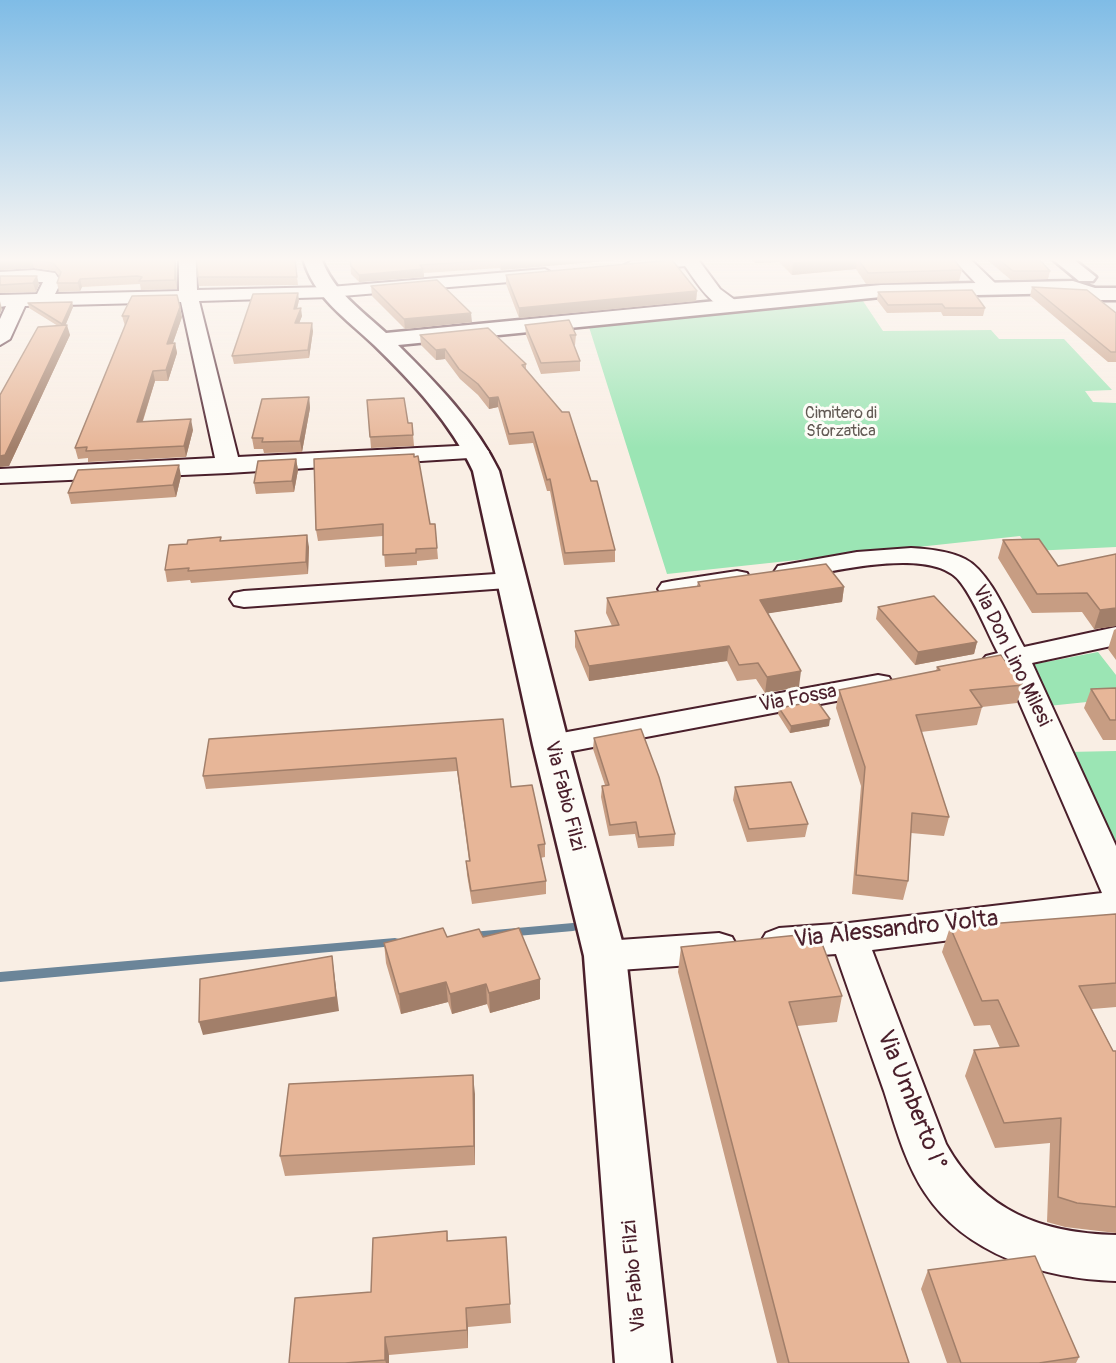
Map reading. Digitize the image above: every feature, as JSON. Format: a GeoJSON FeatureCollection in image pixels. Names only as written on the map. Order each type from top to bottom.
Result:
{"type":"FeatureCollection","features":[{"type":"Feature","properties":{"kind":"street"},"geometry":{"type":"LineString","coordinates":[[0,339],[4,322]]}},
{"type":"Feature","properties":{"kind":"street"},"geometry":{"type":"LineString","coordinates":[[194,322],[228,466]]}},
{"type":"Feature","properties":{"kind":"street","name":"Via Fabio Filzi"},"geometry":{"type":"LineString","coordinates":[[361,322],[461,428],[477,452],[489,482],[551,745],[605,956],[643,1363]]}},
{"type":"Feature","properties":{"kind":"street"},"geometry":{"type":"LineString","coordinates":[[380,340],[572,322]]}},
{"type":"Feature","properties":{"kind":"street"},"geometry":{"type":"LineString","coordinates":[[0,476],[477,452]]}},
{"type":"Feature","properties":{"kind":"street","name":"Via Don Lino Milesi"},"geometry":{"type":"LineString","coordinates":[[672,589],[885,557],[920,555],[963,567],[972,576],[1015,658],[1116,886]]}},
{"type":"Feature","properties":{"kind":"street"},"geometry":{"type":"LineString","coordinates":[[244,599],[511,581]]}},
{"type":"Feature","properties":{"kind":"street"},"geometry":{"type":"LineString","coordinates":[[969,667],[1116,636]]}},
{"type":"Feature","properties":{"kind":"street","name":"Via Fossa"},"geometry":{"type":"LineString","coordinates":[[551,745],[911,678]]}},
{"type":"Feature","properties":{"kind":"street","name":"Via Alessandro Volta"},"geometry":{"type":"LineString","coordinates":[[605,956],[849,938],[1116,905]]}},
{"type":"Feature","properties":{"kind":"street","name":"Via Umberto I°"},"geometry":{"type":"LineString","coordinates":[[849,938],[927,1152],[941,1179],[966,1208],[1008,1235],[1071,1255],[1116,1258]]}},
{"type":"Feature","properties":{"kind":"green space","name":"Cimitero di Sforzatica"},"geometry":{"type":"Polygon","coordinates":[[[646,322],[877,322],[883,331],[991,330],[999,339],[1064,339],[1112,390],[1085,391],[1093,402],[1116,403],[1116,547],[1032,551],[1020,536],[667,574],[589,327],[646,322]]]}},
{"type":"Feature","properties":{"kind":"green space"},"geometry":{"type":"Polygon","coordinates":[[[1098,652],[1116,675],[1116,699],[1048,706],[1030,665],[1098,652]]]}},
{"type":"Feature","properties":{"kind":"green space"},"geometry":{"type":"Polygon","coordinates":[[[1116,751],[1116,852],[1067,752],[1116,751]]]}},
{"type":"Feature","properties":{"kind":"building"},"geometry":{"type":"Polygon","coordinates":[[[127,322],[175,322],[167,344],[175,343],[166,370],[153,371],[137,422],[191,419],[184,446],[86,451],[87,447],[75,448],[127,322]]]}},
{"type":"Feature","properties":{"kind":"building"},"geometry":{"type":"Polygon","coordinates":[[[244,322],[312,323],[308,350],[232,356],[244,322]]]}},
{"type":"Feature","properties":{"kind":"building"},"geometry":{"type":"Polygon","coordinates":[[[570,322],[576,335],[570,335],[580,361],[541,363],[525,325],[570,322]]]}},
{"type":"Feature","properties":{"kind":"building"},"geometry":{"type":"Polygon","coordinates":[[[1074,322],[1116,322],[1116,352],[1111,352],[1074,322]]]}},
{"type":"Feature","properties":{"kind":"building"},"geometry":{"type":"Polygon","coordinates":[[[67,325],[5,455],[0,456],[0,395],[38,327],[67,325]]]}},
{"type":"Feature","properties":{"kind":"building"},"geometry":{"type":"Polygon","coordinates":[[[488,328],[526,364],[522,365],[562,412],[569,412],[591,481],[597,481],[615,550],[565,553],[550,479],[547,480],[533,432],[509,434],[498,397],[489,398],[478,384],[459,369],[445,349],[436,350],[420,335],[488,328]]]}},
{"type":"Feature","properties":{"kind":"building"},"geometry":{"type":"Polygon","coordinates":[[[309,397],[300,441],[262,442],[263,438],[252,438],[262,399],[309,397]]]}},
{"type":"Feature","properties":{"kind":"building"},"geometry":{"type":"Polygon","coordinates":[[[404,398],[408,423],[412,423],[413,435],[370,437],[367,400],[404,398]]]}},
{"type":"Feature","properties":{"kind":"building"},"geometry":{"type":"Polygon","coordinates":[[[414,454],[414,457],[418,456],[430,524],[435,524],[437,548],[416,549],[416,553],[383,555],[383,524],[316,530],[314,459],[414,454]]]}},
{"type":"Feature","properties":{"kind":"building"},"geometry":{"type":"Polygon","coordinates":[[[296,459],[292,481],[254,483],[258,461],[296,459]]]}},
{"type":"Feature","properties":{"kind":"building"},"geometry":{"type":"Polygon","coordinates":[[[179,465],[173,485],[68,493],[78,470],[179,465]]]}},
{"type":"Feature","properties":{"kind":"building"},"geometry":{"type":"Polygon","coordinates":[[[307,535],[306,562],[188,571],[189,568],[165,570],[169,545],[187,544],[188,540],[221,537],[220,541],[307,535]]]}},
{"type":"Feature","properties":{"kind":"building"},"geometry":{"type":"Polygon","coordinates":[[[1039,539],[1058,566],[1116,554],[1116,608],[1100,610],[1087,593],[1037,594],[1003,540],[1039,539]]]}},
{"type":"Feature","properties":{"kind":"building"},"geometry":{"type":"Polygon","coordinates":[[[826,564],[844,587],[760,600],[801,671],[767,677],[758,663],[739,665],[729,646],[589,666],[575,631],[619,625],[607,598],[700,586],[698,582],[826,564]]]}},
{"type":"Feature","properties":{"kind":"building"},"geometry":{"type":"Polygon","coordinates":[[[934,596],[977,642],[918,652],[878,607],[934,596]]]}},
{"type":"Feature","properties":{"kind":"building"},"geometry":{"type":"Polygon","coordinates":[[[1001,655],[1023,685],[970,690],[982,707],[916,715],[949,817],[912,813],[908,881],[856,875],[865,767],[839,690],[1001,655]]]}},
{"type":"Feature","properties":{"kind":"building"},"geometry":{"type":"Polygon","coordinates":[[[1116,688],[1116,720],[1110,720],[1091,689],[1116,688]]]}},
{"type":"Feature","properties":{"kind":"building"},"geometry":{"type":"Polygon","coordinates":[[[817,701],[830,719],[791,726],[779,708],[817,701]]]}},
{"type":"Feature","properties":{"kind":"building"},"geometry":{"type":"Polygon","coordinates":[[[503,719],[511,787],[532,785],[545,844],[538,845],[546,881],[471,891],[466,861],[470,861],[456,758],[203,776],[209,739],[503,719]]]}},
{"type":"Feature","properties":{"kind":"building"},"geometry":{"type":"Polygon","coordinates":[[[641,729],[659,777],[675,834],[639,837],[636,822],[610,825],[602,786],[609,785],[594,738],[641,729]]]}},
{"type":"Feature","properties":{"kind":"building"},"geometry":{"type":"Polygon","coordinates":[[[791,782],[808,824],[749,829],[735,787],[791,782]]]}},
{"type":"Feature","properties":{"kind":"building"},"geometry":{"type":"Polygon","coordinates":[[[1116,914],[1116,983],[1079,986],[1113,1051],[1116,1051],[1116,1207],[1077,1203],[1058,1197],[1061,1118],[1004,1123],[974,1050],[1019,1046],[998,1000],[982,1001],[950,927],[1116,914]]]}},
{"type":"Feature","properties":{"kind":"building"},"geometry":{"type":"Polygon","coordinates":[[[443,928],[447,937],[479,929],[483,937],[519,928],[540,979],[489,993],[486,984],[450,994],[446,982],[399,994],[384,943],[443,928]]]}},
{"type":"Feature","properties":{"kind":"building"},"geometry":{"type":"Polygon","coordinates":[[[818,933],[842,996],[789,1002],[909,1363],[789,1363],[681,947],[818,933]]]}},
{"type":"Feature","properties":{"kind":"building"},"geometry":{"type":"Polygon","coordinates":[[[332,956],[336,997],[199,1022],[200,979],[332,956]]]}},
{"type":"Feature","properties":{"kind":"building"},"geometry":{"type":"Polygon","coordinates":[[[473,1075],[474,1146],[280,1156],[289,1084],[473,1075]]]}},
{"type":"Feature","properties":{"kind":"building"},"geometry":{"type":"Polygon","coordinates":[[[447,1231],[447,1241],[506,1237],[510,1304],[466,1308],[467,1330],[385,1337],[385,1360],[289,1363],[295,1298],[371,1292],[373,1238],[447,1231]]]}},
{"type":"Feature","properties":{"kind":"building"},"geometry":{"type":"Polygon","coordinates":[[[1035,1256],[1079,1357],[1039,1363],[961,1363],[928,1270],[1035,1256]]]}},
{"type":"Feature","properties":{"kind":"waterway"},"geometry":{"type":"LineString","coordinates":[[472,936],[573,927]]}},
{"type":"Feature","properties":{"kind":"waterway"},"geometry":{"type":"LineString","coordinates":[[0,977],[395,942]]}}]}
